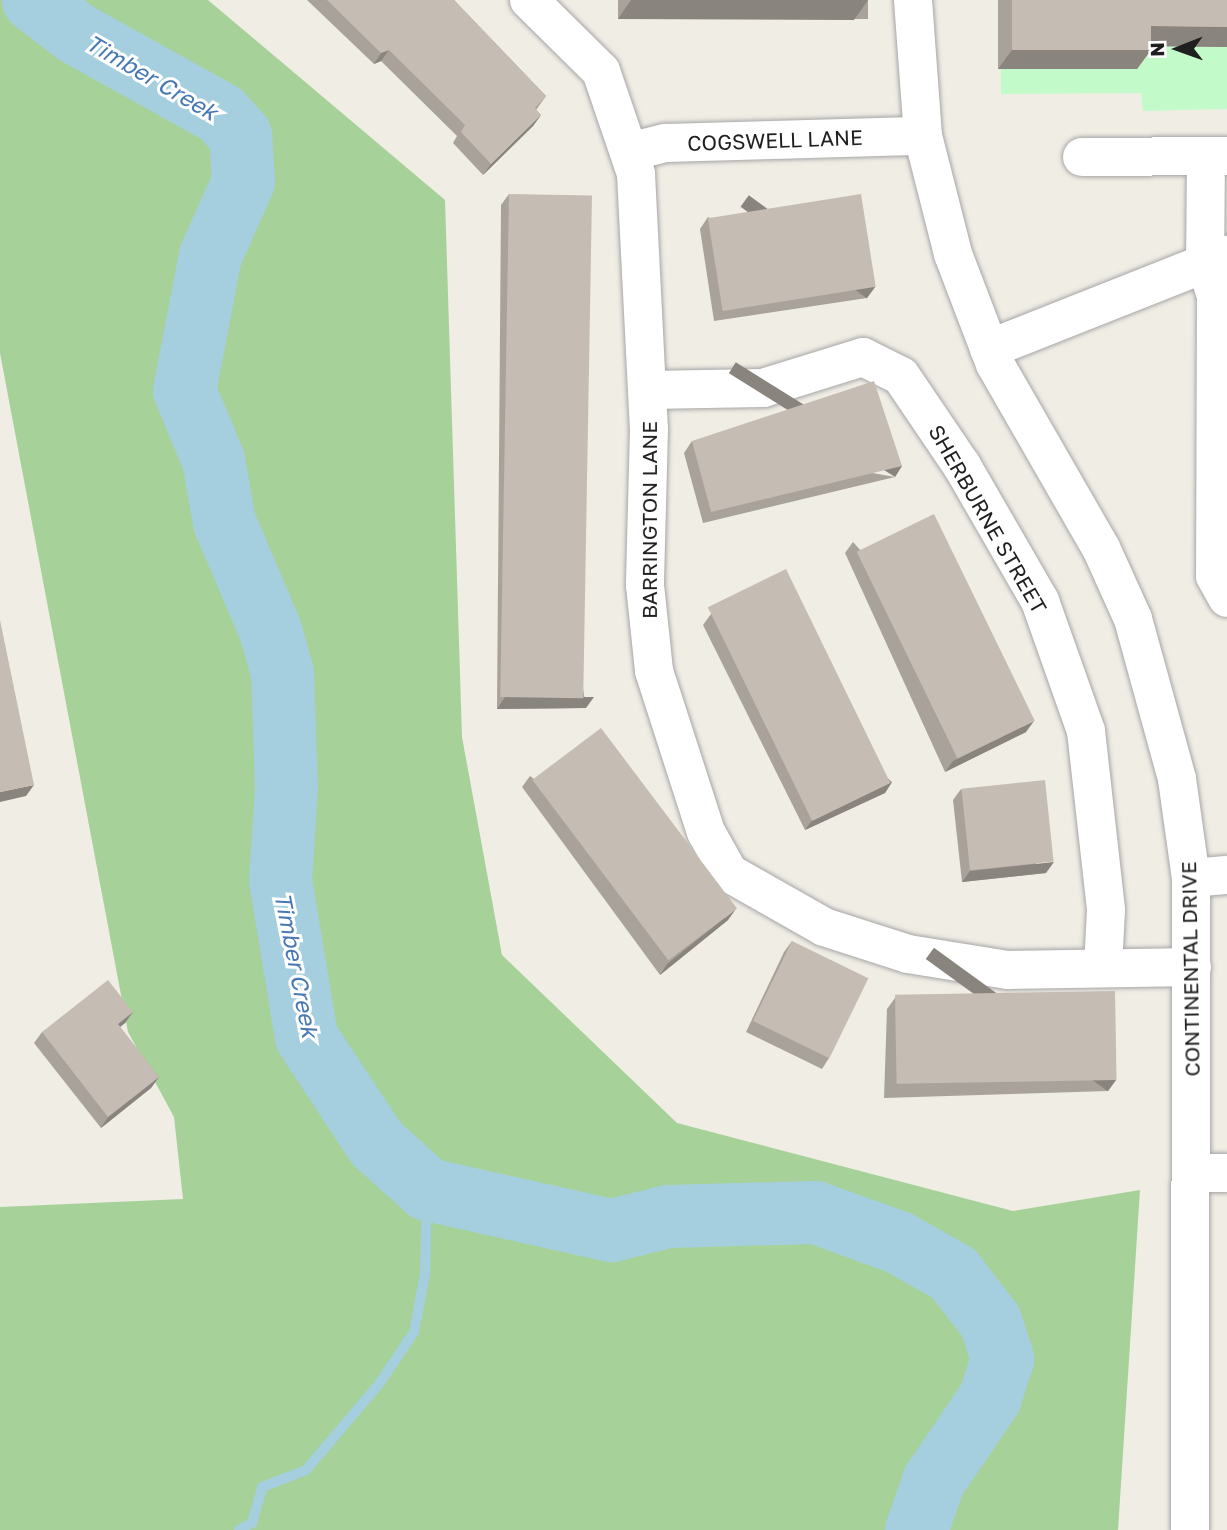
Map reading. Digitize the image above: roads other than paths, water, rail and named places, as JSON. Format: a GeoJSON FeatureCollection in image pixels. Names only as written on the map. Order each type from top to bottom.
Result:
{"type":"FeatureCollection","features":[{"type":"Feature","properties":{"kind":"street","name":"BARRINGTON LANE"},"geometry":{"type":"LineString","coordinates":[[529,0],[601,71],[636,174],[648,390],[645,585],[654,671],[706,832],[729,873],[824,927],[908,954],[1008,970],[1192,967]]}},
{"type":"Feature","properties":{"kind":"street","name":"CONTINENTAL DRIVE"},"geometry":{"type":"LineString","coordinates":[[913,0],[923,136],[953,254],[989,349],[1101,548],[1133,619],[1209,877],[1192,967],[1210,1173],[1190,1530]]}},
{"type":"Feature","properties":{"kind":"street","name":"COGSWELL LANE"},"geometry":{"type":"LineString","coordinates":[[629,152],[666,143],[923,136]]}},
{"type":"Feature","properties":{"kind":"street"},"geometry":{"type":"LineString","coordinates":[[1082,157],[1217,156],[1215,576],[1227,598]]}},
{"type":"Feature","properties":{"kind":"street"},"geometry":{"type":"LineString","coordinates":[[989,349],[1216,259]]}},
{"type":"Feature","properties":{"kind":"street","name":"SHERBURNE STREET"},"geometry":{"type":"LineString","coordinates":[[648,390],[763,388],[863,357],[901,376],[962,466],[1040,601],[1086,731],[1106,909],[1103,968]]}},
{"type":"Feature","properties":{"kind":"waterway","name":"Timber Creek"},"geometry":{"type":"LineString","coordinates":[[33,0],[76,33],[220,113],[240,135],[243,181],[210,255],[184,390],[213,460],[224,522],[270,630],[282,673],[286,787],[280,880],[306,1037],[376,1143],[427,1189],[611,1230],[668,1216],[815,1212],[898,1242],[953,1273],[990,1321],[1002,1359],[990,1397],[933,1481],[916,1530]]}},
{"type":"Feature","properties":{"kind":"waterway"},"geometry":{"type":"LineString","coordinates":[[239,1530],[252,1523],[262,1487],[306,1470],[379,1384],[414,1332],[425,1274],[427,1189]]}}]}
